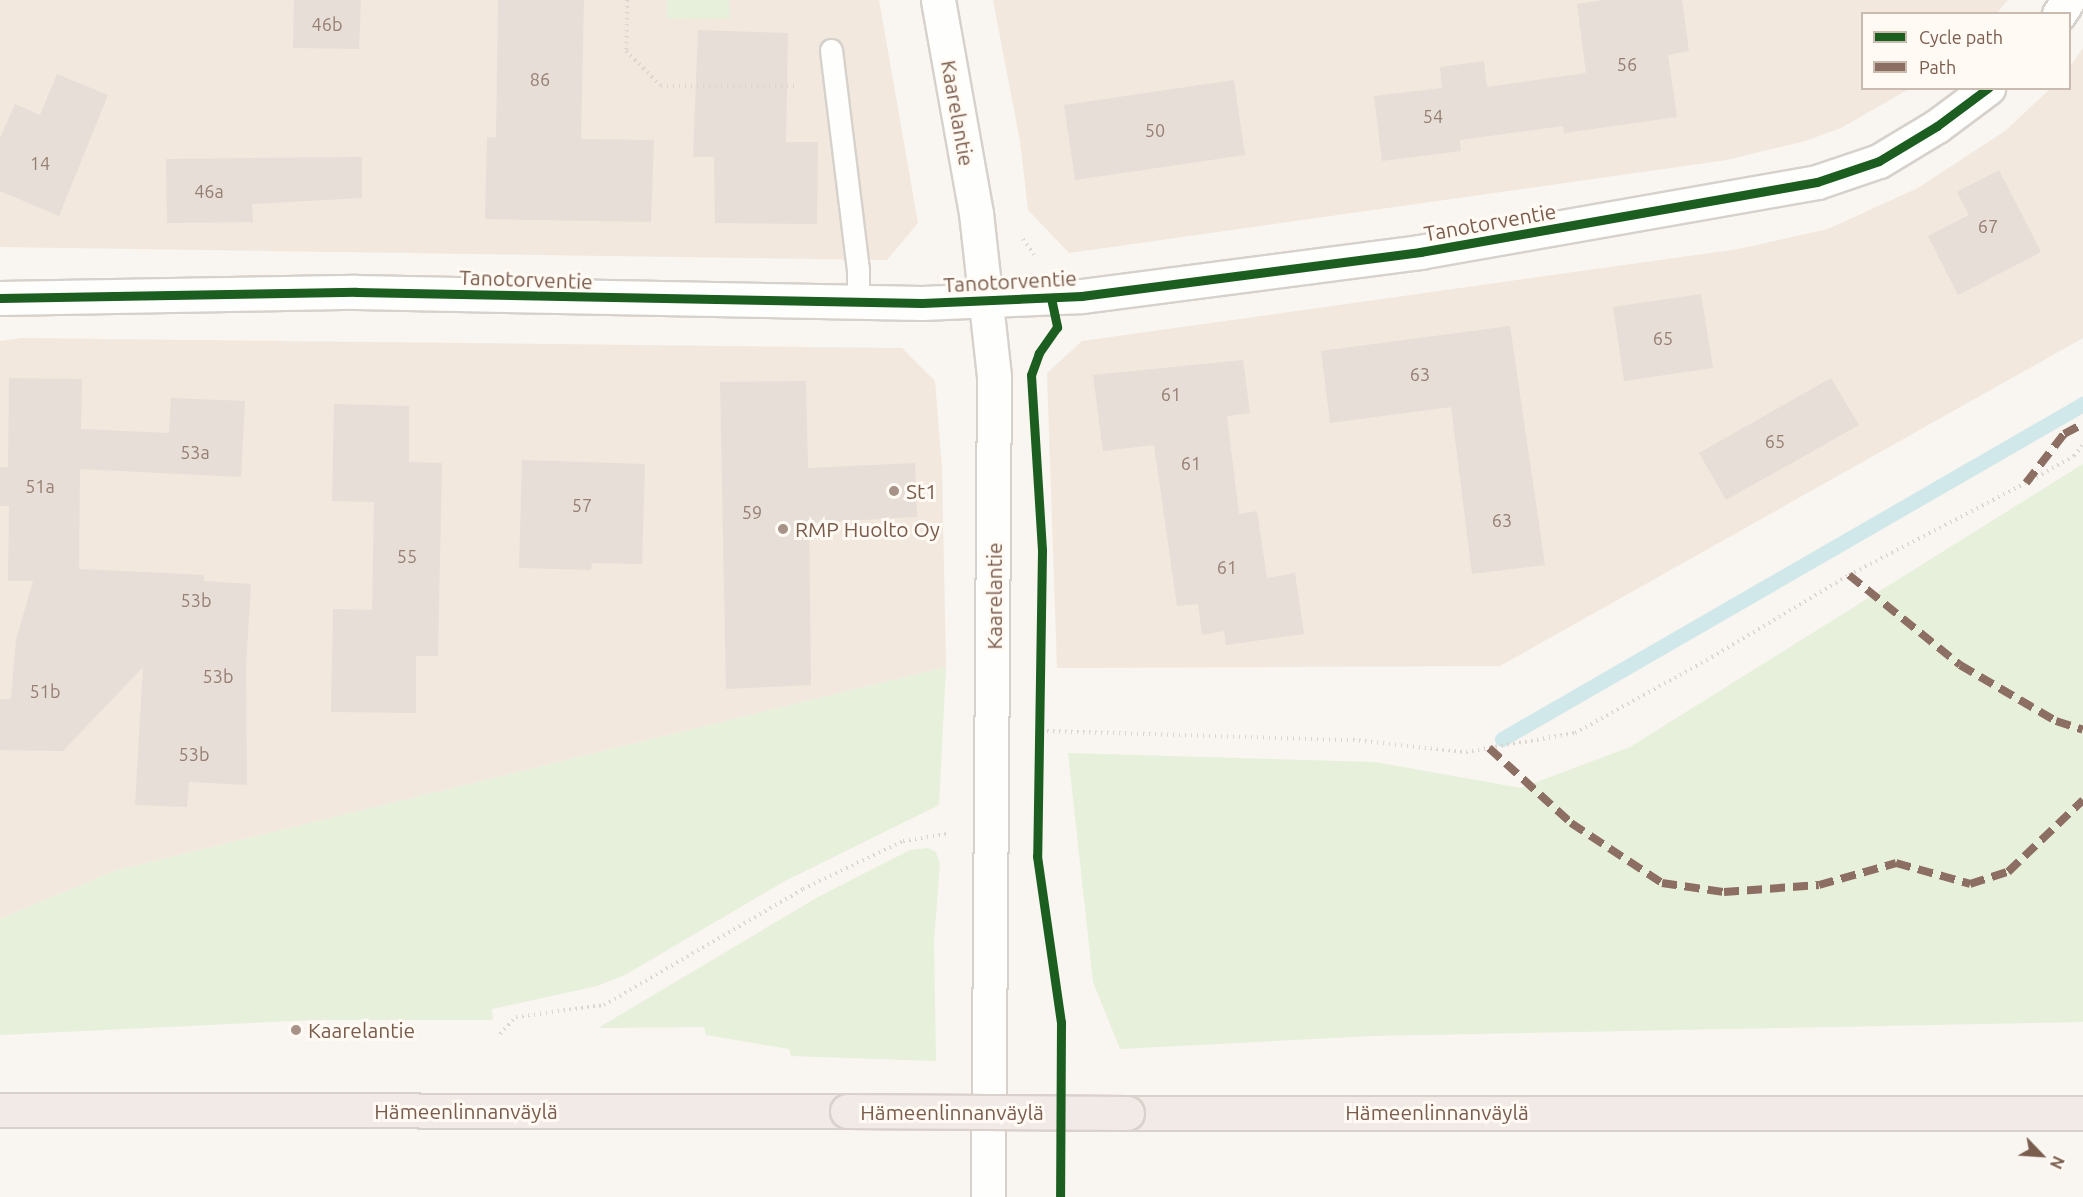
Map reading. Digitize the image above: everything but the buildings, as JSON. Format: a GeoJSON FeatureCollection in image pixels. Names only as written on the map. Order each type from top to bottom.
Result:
{"type":"FeatureCollection","features":[{"type":"Feature","properties":{"kind":"highway","name":"Hämeenlinnanväylä"},"geometry":{"type":"LineString","coordinates":[[0,1110],[2083,1113]]}},
{"type":"Feature","properties":{"kind":"street","name":"Kaarelantie"},"geometry":{"type":"LineString","coordinates":[[938,0],[976,213],[994,377],[988,1197]]}},
{"type":"Feature","properties":{"kind":"street","name":"Tanotorventie"},"geometry":{"type":"LineString","coordinates":[[0,298],[356,292],[858,303],[987,302],[1083,296],[1420,252],[1817,182],[1879,161],[1937,126],[1985,90]]}},
{"type":"Feature","properties":{"kind":"lane"},"geometry":{"type":"LineString","coordinates":[[831,50],[858,269],[858,303]]}},
{"type":"Feature","properties":{"kind":"path"},"geometry":{"type":"LineString","coordinates":[[627,0],[626,51],[661,86],[836,85]]}},
{"type":"Feature","properties":{"kind":"path"},"geometry":{"type":"LineString","coordinates":[[1041,731],[1353,740],[1466,752],[1575,733],[1712,657],[1849,575],[2026,483],[2073,456],[2083,445]]}},
{"type":"Feature","properties":{"kind":"path"},"geometry":{"type":"LineString","coordinates":[[1041,719],[1041,742]]}},
{"type":"Feature","properties":{"kind":"path"},"geometry":{"type":"LineString","coordinates":[[501,1035],[516,1017],[604,1005],[803,889],[903,841],[949,833]]}},
{"type":"Feature","properties":{"kind":"shaded area"},"geometry":{"type":"Polygon","coordinates":[[[0,0],[879,0],[918,223],[887,260],[0,247],[0,0]]]}},
{"type":"Feature","properties":{"kind":"shaded area"},"geometry":{"type":"Polygon","coordinates":[[[993,0],[2008,0],[1998,12],[1861,12],[1861,90],[1907,90],[1841,128],[1805,141],[1727,160],[1069,253],[1028,210],[1020,141],[993,0]]]}},
{"type":"Feature","properties":{"kind":"shaded area"},"geometry":{"type":"Polygon","coordinates":[[[2083,48],[2083,338],[1500,666],[1057,668],[1047,373],[1082,341],[1739,249],[1828,229],[1918,188],[2005,131],[2049,90],[2071,90],[2071,65],[2083,48]]]}},
{"type":"Feature","properties":{"kind":"shaded area"},"geometry":{"type":"Polygon","coordinates":[[[22,338],[902,348],[935,381],[942,467],[946,667],[114,871],[0,919],[0,341],[22,338]]]}},
{"type":"Feature","properties":{"kind":"green space"},"geometry":{"type":"Polygon","coordinates":[[[667,0],[729,0],[730,18],[667,19],[667,0]]]}},
{"type":"Feature","properties":{"kind":"green space"},"geometry":{"type":"Polygon","coordinates":[[[2083,464],[2083,1022],[1371,1036],[1120,1049],[1093,982],[1068,753],[1375,762],[1521,788],[1630,747],[2083,464]]]}},
{"type":"Feature","properties":{"kind":"green space"},"geometry":{"type":"Polygon","coordinates":[[[946,667],[939,805],[785,881],[625,975],[597,986],[492,1009],[493,1020],[313,1020],[0,1035],[0,919],[114,871],[946,667]]]}},
{"type":"Feature","properties":{"kind":"green space"},"geometry":{"type":"Polygon","coordinates":[[[928,848],[936,852],[940,864],[934,940],[936,1061],[791,1056],[789,1049],[706,1035],[704,1027],[598,1028],[818,897],[910,850],[928,848]]]}},
{"type":"Feature","properties":{"kind":"waterway"},"geometry":{"type":"LineString","coordinates":[[1502,739],[2083,404]]}},
{"type":"Feature","properties":{"kind":"marked path"},"geometry":{"type":"LineString","coordinates":[[2026,483],[2064,434],[2083,424]]}},
{"type":"Feature","properties":{"kind":"marked path"},"geometry":{"type":"LineString","coordinates":[[1849,575],[1960,665],[2056,721],[2083,730]]}},
{"type":"Feature","properties":{"kind":"marked path"},"geometry":{"type":"LineString","coordinates":[[1489,748],[1571,823],[1662,883],[1724,892],[1819,885],[1896,863],[1970,884],[2008,872],[2083,800]]}},
{"type":"Feature","properties":{"kind":"cycle path"},"geometry":{"type":"LineString","coordinates":[[0,298],[356,292],[922,303],[1082,296],[1420,252],[1817,182],[1879,161],[1937,126],[1985,90]]}},
{"type":"Feature","properties":{"kind":"cycle path"},"geometry":{"type":"LineString","coordinates":[[1051,298],[1057,327],[1039,353],[1031,375],[1042,551],[1037,856],[1061,1022],[1060,1197]]}},
{"type":"Feature","properties":{"kind":"place","name":"St1"},"geometry":{"type":"Point","coordinates":[894,491]}},
{"type":"Feature","properties":{"kind":"place","name":"RMP Huolto Oy"},"geometry":{"type":"Point","coordinates":[783,529]}},
{"type":"Feature","properties":{"kind":"place","name":"Kaarelantie"},"geometry":{"type":"Point","coordinates":[296,1030]}}]}
